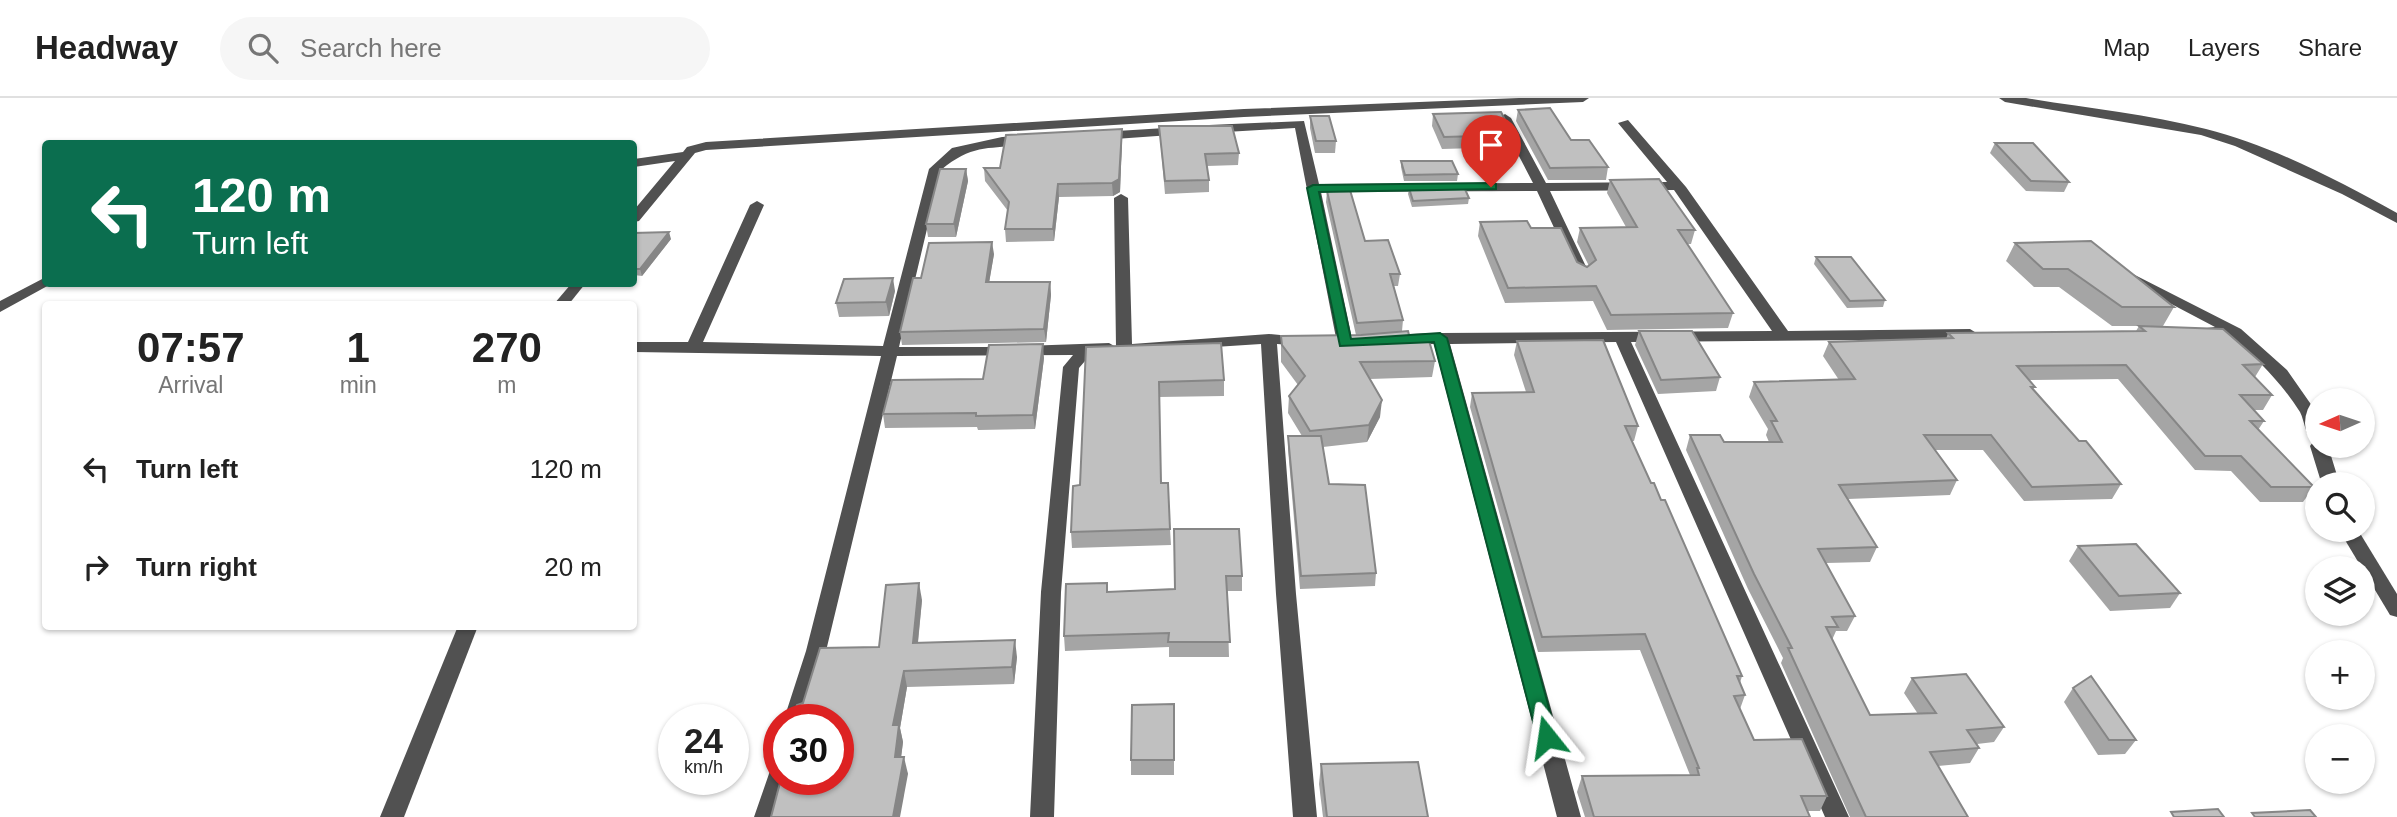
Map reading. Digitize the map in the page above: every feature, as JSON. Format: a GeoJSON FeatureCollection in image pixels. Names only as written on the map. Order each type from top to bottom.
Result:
{"type":"FeatureCollection","features":[{"type":"Feature","properties":{"kind":"street"},"geometry":{"type":"LineString","coordinates":[[637,214],[691,150],[706,146],[866,139],[1245,113],[1466,106],[1583,98]]}},
{"type":"Feature","properties":{"kind":"street"},"geometry":{"type":"LineString","coordinates":[[2005,98],[2203,132],[2227,139],[2347,191],[2397,219]]}},
{"type":"Feature","properties":{"kind":"street"},"geometry":{"type":"LineString","coordinates":[[1505,118],[1542,187],[1583,275]]}},
{"type":"Feature","properties":{"kind":"street"},"geometry":{"type":"LineString","coordinates":[[1624,123],[1678,186],[1784,337]]}},
{"type":"Feature","properties":{"kind":"street"},"geometry":{"type":"LineString","coordinates":[[637,347],[891,352],[1086,350],[1269,339],[1339,343],[1300,124],[991,143],[956,151],[935,169],[891,352],[816,651],[800,704]]}},
{"type":"Feature","properties":{"kind":"street"},"geometry":{"type":"LineString","coordinates":[[637,163],[687,155]]}},
{"type":"Feature","properties":{"kind":"street"},"geometry":{"type":"LineString","coordinates":[[1313,188],[1678,186]]}},
{"type":"Feature","properties":{"kind":"street"},"geometry":{"type":"LineString","coordinates":[[1121,198],[1124,347]]}},
{"type":"Feature","properties":{"kind":"street"},"geometry":{"type":"LineString","coordinates":[[694,346],[757,205]]}},
{"type":"Feature","properties":{"kind":"street"},"geometry":{"type":"LineString","coordinates":[[2110,266],[2236,332],[2281,373],[2305,408]]}},
{"type":"Feature","properties":{"kind":"street"},"geometry":{"type":"LineString","coordinates":[[0,307],[42,283]]}},
{"type":"Feature","properties":{"kind":"street"},"geometry":{"type":"LineString","coordinates":[[564,301],[575,287]]}},
{"type":"Feature","properties":{"kind":"street"},"geometry":{"type":"LineString","coordinates":[[2194,332],[2236,332]]}},
{"type":"Feature","properties":{"kind":"street"},"geometry":{"type":"LineString","coordinates":[[1386,341],[1440,338],[1986,334]]}},
{"type":"Feature","properties":{"kind":"street"},"geometry":{"type":"LineString","coordinates":[[1621,337],[1836,817]]}},
{"type":"Feature","properties":{"kind":"street"},"geometry":{"type":"LineString","coordinates":[[1440,338],[1569,817]]}},
{"type":"Feature","properties":{"kind":"street"},"geometry":{"type":"LineString","coordinates":[[1269,339],[1286,594],[1305,817]]}},
{"type":"Feature","properties":{"kind":"street"},"geometry":{"type":"LineString","coordinates":[[1042,817],[1051,592],[1071,367],[1086,350]]}},
{"type":"Feature","properties":{"kind":"street"},"geometry":{"type":"LineString","coordinates":[[2355,542],[2397,610]]}},
{"type":"Feature","properties":{"kind":"street"},"geometry":{"type":"LineString","coordinates":[[393,817],[466,630]]}},
{"type":"Feature","properties":{"kind":"street"},"geometry":{"type":"LineString","coordinates":[[766,817],[773,795]]}},
{"type":"Feature","properties":{"kind":"building"},"geometry":{"type":"Polygon","coordinates":[[[1550,108],[1571,140],[1589,140],[1608,167],[1550,168],[1518,110],[1550,108]]]}},
{"type":"Feature","properties":{"kind":"building"},"geometry":{"type":"Polygon","coordinates":[[[1501,112],[1513,135],[1444,137],[1433,114],[1501,112]]]}},
{"type":"Feature","properties":{"kind":"building"},"geometry":{"type":"Polygon","coordinates":[[[1310,116],[1329,116],[1336,141],[1316,141],[1310,116]]]}},
{"type":"Feature","properties":{"kind":"building"},"geometry":{"type":"Polygon","coordinates":[[[1159,126],[1232,126],[1239,153],[1205,154],[1209,180],[1165,181],[1159,126]]]}},
{"type":"Feature","properties":{"kind":"building"},"geometry":{"type":"Polygon","coordinates":[[[1122,129],[1119,179],[1112,183],[1058,184],[1053,229],[1005,229],[1009,202],[984,168],[1000,168],[1006,135],[1122,129]]]}},
{"type":"Feature","properties":{"kind":"building"},"geometry":{"type":"Polygon","coordinates":[[[1995,143],[2033,143],[2069,182],[2031,181],[1995,143]]]}},
{"type":"Feature","properties":{"kind":"building"},"geometry":{"type":"Polygon","coordinates":[[[1401,161],[1452,161],[1458,174],[1405,175],[1401,161]]]}},
{"type":"Feature","properties":{"kind":"building"},"geometry":{"type":"Polygon","coordinates":[[[940,169],[966,169],[954,224],[926,224],[940,169]]]}},
{"type":"Feature","properties":{"kind":"building"},"geometry":{"type":"Polygon","coordinates":[[[1659,179],[1695,230],[1678,230],[1733,313],[1611,315],[1596,286],[1508,288],[1480,222],[1527,221],[1531,228],[1561,228],[1577,262],[1587,267],[1596,260],[1580,228],[1637,227],[1610,180],[1659,179]]]}},
{"type":"Feature","properties":{"kind":"building"},"geometry":{"type":"Polygon","coordinates":[[[1464,187],[1469,198],[1413,201],[1409,188],[1464,187]]]}},
{"type":"Feature","properties":{"kind":"building"},"geometry":{"type":"Polygon","coordinates":[[[1350,190],[1365,241],[1388,240],[1400,274],[1390,274],[1403,320],[1357,323],[1327,191],[1350,190]]]}},
{"type":"Feature","properties":{"kind":"building"},"geometry":{"type":"Polygon","coordinates":[[[669,232],[640,269],[637,269],[637,233],[669,232]]]}},
{"type":"Feature","properties":{"kind":"building"},"geometry":{"type":"Polygon","coordinates":[[[2091,241],[2174,307],[2122,307],[2068,269],[2043,269],[2015,243],[2091,241]]]}},
{"type":"Feature","properties":{"kind":"building"},"geometry":{"type":"Polygon","coordinates":[[[992,242],[986,282],[1050,282],[1044,329],[900,332],[913,278],[921,278],[929,243],[992,242]]]}},
{"type":"Feature","properties":{"kind":"building"},"geometry":{"type":"Polygon","coordinates":[[[1816,257],[1851,257],[1885,300],[1850,301],[1816,257]]]}},
{"type":"Feature","properties":{"kind":"building"},"geometry":{"type":"Polygon","coordinates":[[[893,278],[886,302],[836,303],[844,279],[893,278]]]}},
{"type":"Feature","properties":{"kind":"building"},"geometry":{"type":"Polygon","coordinates":[[[2139,326],[2223,329],[2263,364],[2243,365],[2272,395],[2240,395],[2264,421],[2250,421],[2305,478],[2305,487],[2271,487],[2241,456],[2205,456],[2126,365],[2017,366],[2035,387],[2031,387],[2079,441],[2086,441],[2121,484],[2032,487],[1991,435],[1924,435],[1957,480],[1839,485],[1877,547],[1818,549],[1855,616],[1832,617],[1838,627],[1826,627],[1870,715],[1936,713],[1912,678],[1966,674],[2004,727],[1967,730],[1979,748],[1930,752],[1968,817],[1866,817],[1788,648],[1792,648],[1754,574],[1690,435],[1720,435],[1724,442],[1782,442],[1771,421],[1777,421],[1754,382],[1855,379],[1829,342],[1953,338],[1948,333],[2145,331],[2139,326]]]}},
{"type":"Feature","properties":{"kind":"building"},"geometry":{"type":"Polygon","coordinates":[[[1408,331],[1409,335],[1427,334],[1435,361],[1360,362],[1382,400],[1369,425],[1310,431],[1289,396],[1305,376],[1282,345],[1281,336],[1361,335],[1408,331]]]}},
{"type":"Feature","properties":{"kind":"building"},"geometry":{"type":"Polygon","coordinates":[[[1639,331],[1692,331],[1720,377],[1661,380],[1639,331]]]}},
{"type":"Feature","properties":{"kind":"building"},"geometry":{"type":"Polygon","coordinates":[[[1603,340],[1638,426],[1625,426],[1651,483],[1654,483],[1661,500],[1665,500],[1742,676],[1737,676],[1745,695],[1734,696],[1754,740],[1802,739],[1827,796],[1801,796],[1810,817],[1594,817],[1582,776],[1699,775],[1699,768],[1645,634],[1542,637],[1472,393],[1534,392],[1517,341],[1603,340]]]}},
{"type":"Feature","properties":{"kind":"building"},"geometry":{"type":"Polygon","coordinates":[[[1221,343],[1224,380],[1159,382],[1161,483],[1168,483],[1170,529],[1071,532],[1073,486],[1080,485],[1086,347],[1221,343]]]}},
{"type":"Feature","properties":{"kind":"building"},"geometry":{"type":"Polygon","coordinates":[[[1043,344],[1033,415],[883,414],[892,380],[983,379],[989,345],[1043,344]]]}},
{"type":"Feature","properties":{"kind":"building"},"geometry":{"type":"Polygon","coordinates":[[[1288,436],[1321,436],[1329,484],[1365,485],[1376,573],[1301,576],[1288,436]]]}},
{"type":"Feature","properties":{"kind":"building"},"geometry":{"type":"Polygon","coordinates":[[[1174,529],[1239,529],[1242,576],[1226,576],[1230,642],[1168,642],[1169,633],[1064,636],[1066,584],[1107,583],[1107,592],[1175,589],[1174,529]]]}},
{"type":"Feature","properties":{"kind":"building"},"geometry":{"type":"Polygon","coordinates":[[[2136,544],[2180,593],[2119,596],[2078,546],[2136,544]]]}},
{"type":"Feature","properties":{"kind":"building"},"geometry":{"type":"Polygon","coordinates":[[[919,583],[913,643],[1015,640],[1012,667],[904,671],[893,725],[899,725],[895,757],[904,757],[893,817],[771,817],[777,795],[854,795],[854,704],[800,704],[803,703],[820,648],[879,647],[886,585],[919,583]]]}},
{"type":"Feature","properties":{"kind":"building"},"geometry":{"type":"Polygon","coordinates":[[[2091,676],[2136,740],[2109,740],[2073,688],[2091,676]]]}},
{"type":"Feature","properties":{"kind":"building"},"geometry":{"type":"Polygon","coordinates":[[[1174,704],[1174,760],[1131,760],[1132,705],[1174,704]]]}},
{"type":"Feature","properties":{"kind":"building"},"geometry":{"type":"Polygon","coordinates":[[[1418,762],[1428,817],[1327,817],[1321,764],[1418,762]]]}},
{"type":"Feature","properties":{"kind":"building"},"geometry":{"type":"Polygon","coordinates":[[[2218,809],[2224,817],[2174,817],[2171,812],[2218,809]]]}},
{"type":"Feature","properties":{"kind":"building"},"geometry":{"type":"Polygon","coordinates":[[[2310,810],[2316,817],[2255,817],[2252,813],[2310,810]]]}},
{"type":"Feature","properties":{"kind":"route"},"geometry":{"type":"LineString","coordinates":[[1491,187],[1313,188],[1345,343],[1440,338],[1547,737]]}}]}
